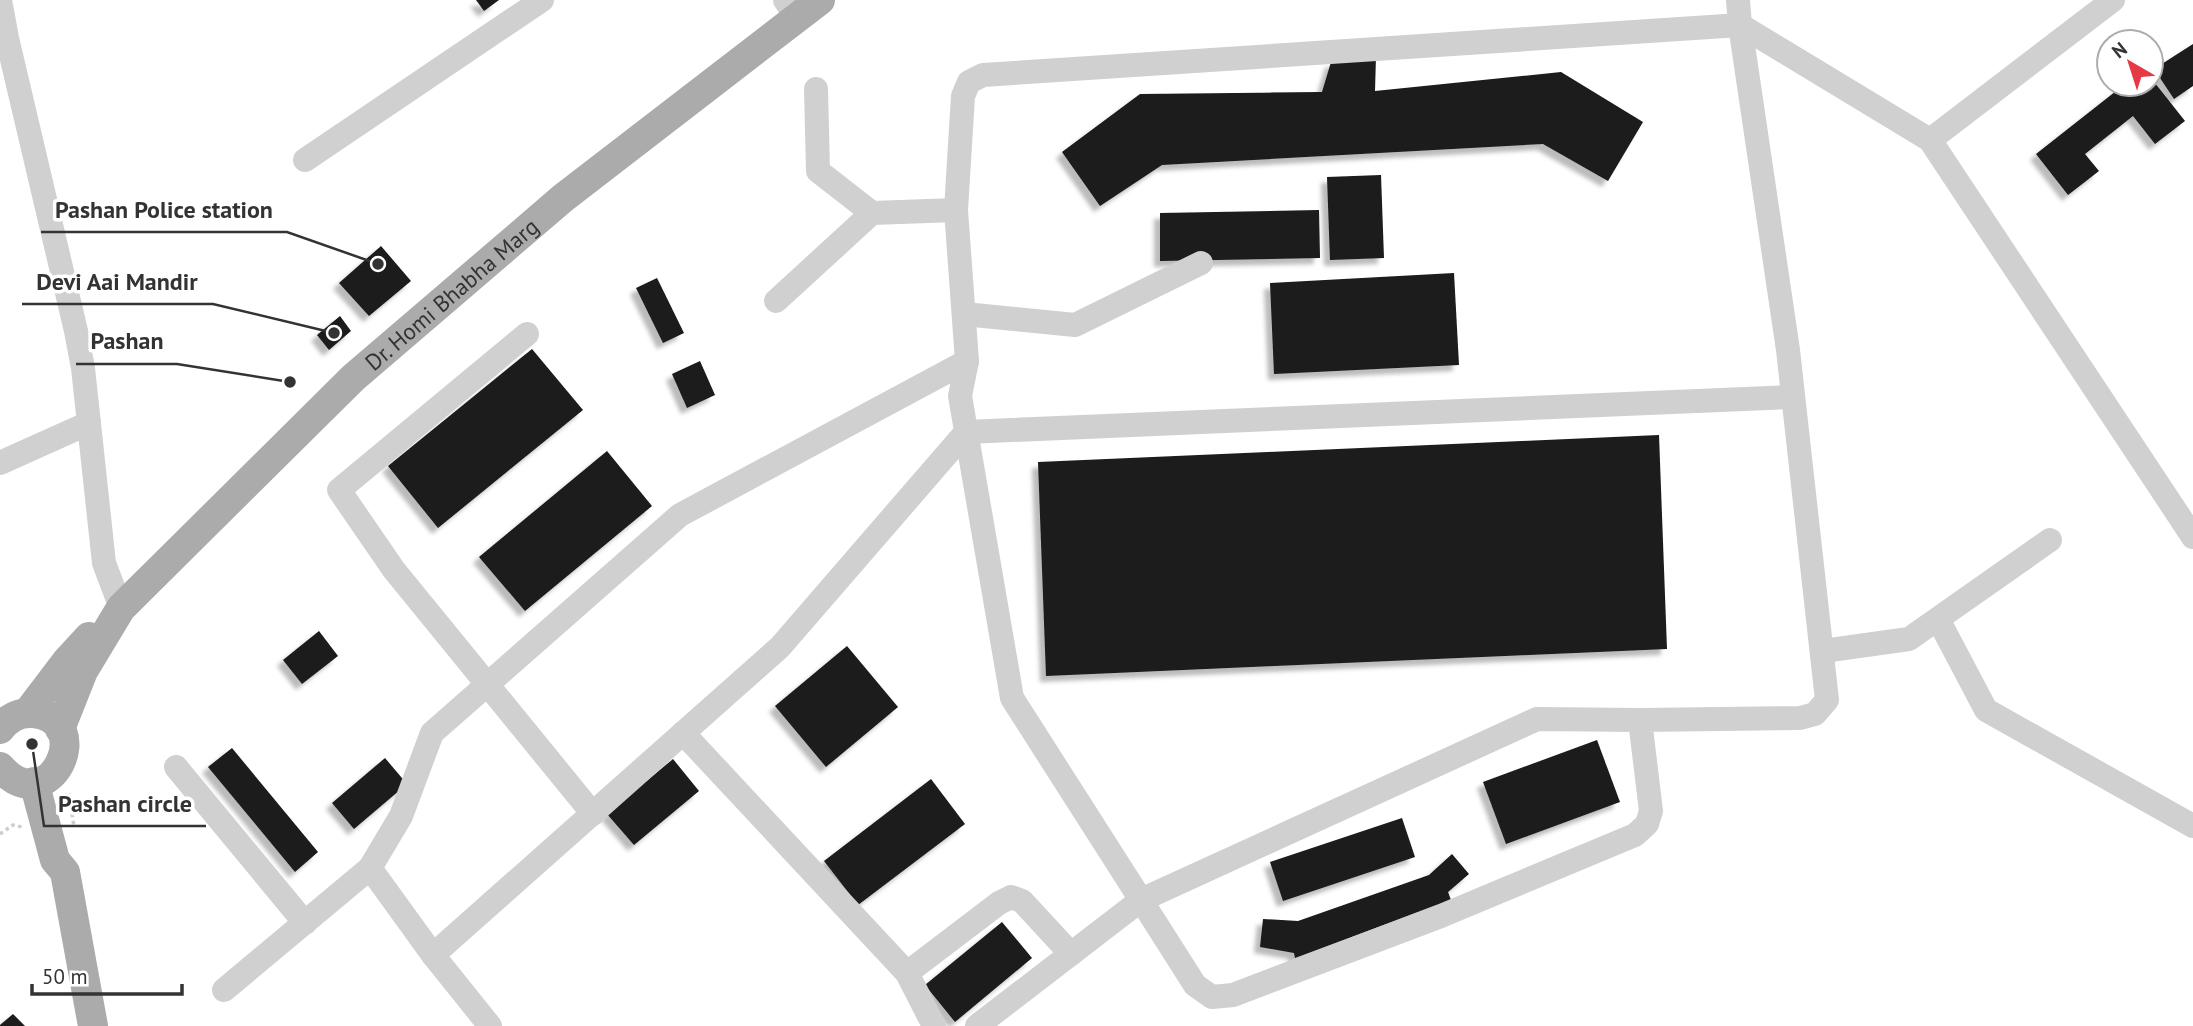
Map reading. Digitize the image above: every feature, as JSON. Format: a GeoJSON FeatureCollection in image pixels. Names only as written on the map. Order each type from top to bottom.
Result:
{"type":"FeatureCollection","features":[{"type":"Feature","properties":{"kind":"main road","name":"Dr. Homi Bhabha Marg"},"geometry":{"type":"LineString","coordinates":[[29,712],[66,662],[97,629],[117,614],[353,378],[564,198],[801,6]]}},
{"type":"Feature","properties":{"kind":"main road","name":"Dr. Homi Bhabha Marg"},"geometry":{"type":"LineString","coordinates":[[60,729],[83,671],[117,614]]}},
{"type":"Feature","properties":{"kind":"main road"},"geometry":{"type":"LineString","coordinates":[[0,729],[16,715],[29,712],[41,714],[51,719],[60,729],[64,740],[65,752],[61,764],[28,782],[55,860],[65,872],[93,1026]]}},
{"type":"Feature","properties":{"kind":"street"},"geometry":{"type":"LineString","coordinates":[[1,0],[3,39],[76,331],[104,563],[117,614]]}},
{"type":"Feature","properties":{"kind":"street"},"geometry":{"type":"LineString","coordinates":[[305,160],[542,0]]}},
{"type":"Feature","properties":{"kind":"street"},"geometry":{"type":"LineString","coordinates":[[977,1026],[1141,900],[1537,719],[1800,718],[1815,715],[1827,700],[1791,397],[1788,350],[1738,0]]}},
{"type":"Feature","properties":{"kind":"street"},"geometry":{"type":"LineString","coordinates":[[1930,140],[2113,0]]}},
{"type":"Feature","properties":{"kind":"street"},"geometry":{"type":"LineString","coordinates":[[1640,720],[1651,811],[1647,824],[1635,835],[1441,916],[1233,995],[1212,997],[1195,985],[1012,698],[960,396],[967,361],[957,210],[963,96],[969,82],[983,75],[1740,25],[1930,140],[2193,537]]}},
{"type":"Feature","properties":{"kind":"street"},"geometry":{"type":"LineString","coordinates":[[816,89],[818,171],[872,213],[957,210]]}},
{"type":"Feature","properties":{"kind":"street"},"geometry":{"type":"LineString","coordinates":[[776,301],[872,213]]}},
{"type":"Feature","properties":{"kind":"street"},"geometry":{"type":"LineString","coordinates":[[964,314],[1075,325],[1201,263]]}},
{"type":"Feature","properties":{"kind":"street"},"geometry":{"type":"LineString","coordinates":[[527,334],[339,490],[394,570],[593,814]]}},
{"type":"Feature","properties":{"kind":"street"},"geometry":{"type":"LineString","coordinates":[[224,990],[370,868],[401,816],[432,733],[680,515],[967,361]]}},
{"type":"Feature","properties":{"kind":"street"},"geometry":{"type":"LineString","coordinates":[[433,955],[780,647],[966,432],[1791,397]]}},
{"type":"Feature","properties":{"kind":"street"},"geometry":{"type":"LineString","coordinates":[[0,463],[89,423]]}},
{"type":"Feature","properties":{"kind":"street"},"geometry":{"type":"LineString","coordinates":[[1823,651],[1909,639],[2050,540]]}},
{"type":"Feature","properties":{"kind":"street"},"geometry":{"type":"LineString","coordinates":[[1938,618],[1986,710],[2193,827]]}},
{"type":"Feature","properties":{"kind":"street"},"geometry":{"type":"LineString","coordinates":[[683,733],[907,973],[934,1026]]}},
{"type":"Feature","properties":{"kind":"street"},"geometry":{"type":"LineString","coordinates":[[176,767],[304,923]]}},
{"type":"Feature","properties":{"kind":"street"},"geometry":{"type":"LineString","coordinates":[[370,868],[433,955],[490,1026]]}},
{"type":"Feature","properties":{"kind":"street"},"geometry":{"type":"LineString","coordinates":[[907,973],[999,903],[1011,897],[1022,901],[1070,954]]}},
{"type":"Feature","properties":{"kind":"path"},"geometry":{"type":"LineString","coordinates":[[28,782],[75,834]]}},
{"type":"Feature","properties":{"kind":"building"},"geometry":{"type":"Polygon","coordinates":[[[476,0],[499,0],[484,11],[476,0]]]}},
{"type":"Feature","properties":{"kind":"building"},"geometry":{"type":"Polygon","coordinates":[[[2193,44],[2193,86],[2174,99],[2165,86],[2165,62],[2193,44]]]}},
{"type":"Feature","properties":{"kind":"building"},"geometry":{"type":"Polygon","coordinates":[[[1376,56],[1375,91],[1561,72],[1643,122],[1608,181],[1543,144],[1162,165],[1100,206],[1062,152],[1140,94],[1322,92],[1331,62],[1376,56]]]}},
{"type":"Feature","properties":{"kind":"building"},"geometry":{"type":"Polygon","coordinates":[[[2165,96],[2185,121],[2155,144],[2133,116],[2085,154],[2099,171],[2068,195],[2036,154],[2107,98],[2165,98],[2165,96]]]}},
{"type":"Feature","properties":{"kind":"building"},"geometry":{"type":"Polygon","coordinates":[[[1381,175],[1384,258],[1330,260],[1327,177],[1381,175]]]}},
{"type":"Feature","properties":{"kind":"building"},"geometry":{"type":"Polygon","coordinates":[[[1319,210],[1320,258],[1160,261],[1160,213],[1319,210]]]}},
{"type":"Feature","properties":{"kind":"building"},"geometry":{"type":"Polygon","coordinates":[[[381,246],[411,281],[369,316],[339,283],[381,246]]]}},
{"type":"Feature","properties":{"kind":"building"},"geometry":{"type":"Polygon","coordinates":[[[1454,273],[1459,365],[1274,374],[1270,283],[1454,273]]]}},
{"type":"Feature","properties":{"kind":"building"},"geometry":{"type":"Polygon","coordinates":[[[657,278],[684,333],[663,343],[636,288],[657,278]]]}},
{"type":"Feature","properties":{"kind":"building"},"geometry":{"type":"Polygon","coordinates":[[[340,316],[351,331],[329,350],[317,335],[340,316]]]}},
{"type":"Feature","properties":{"kind":"building"},"geometry":{"type":"Polygon","coordinates":[[[532,349],[583,410],[438,528],[388,466],[532,349]]]}},
{"type":"Feature","properties":{"kind":"building"},"geometry":{"type":"Polygon","coordinates":[[[700,361],[715,395],[687,408],[672,374],[700,361]]]}},
{"type":"Feature","properties":{"kind":"building"},"geometry":{"type":"Polygon","coordinates":[[[1659,435],[1667,649],[1046,676],[1038,462],[1659,435]]]}},
{"type":"Feature","properties":{"kind":"building"},"geometry":{"type":"Polygon","coordinates":[[[607,451],[652,506],[525,611],[479,557],[607,451]]]}},
{"type":"Feature","properties":{"kind":"building"},"geometry":{"type":"Polygon","coordinates":[[[319,631],[338,656],[302,684],[283,660],[319,631]]]}},
{"type":"Feature","properties":{"kind":"building"},"geometry":{"type":"Polygon","coordinates":[[[847,646],[898,707],[826,767],[775,706],[847,646]]]}},
{"type":"Feature","properties":{"kind":"building"},"geometry":{"type":"Polygon","coordinates":[[[1597,740],[1620,802],[1506,844],[1483,782],[1597,740]]]}},
{"type":"Feature","properties":{"kind":"building"},"geometry":{"type":"Polygon","coordinates":[[[232,748],[318,852],[295,872],[208,767],[232,748]]]}},
{"type":"Feature","properties":{"kind":"building"},"geometry":{"type":"Polygon","coordinates":[[[385,758],[407,784],[354,829],[332,803],[385,758]]]}},
{"type":"Feature","properties":{"kind":"building"},"geometry":{"type":"Polygon","coordinates":[[[673,759],[699,791],[634,845],[607,814],[673,759]]]}},
{"type":"Feature","properties":{"kind":"building"},"geometry":{"type":"Polygon","coordinates":[[[931,779],[965,824],[858,905],[824,861],[931,779]]]}},
{"type":"Feature","properties":{"kind":"building"},"geometry":{"type":"Polygon","coordinates":[[[1402,818],[1415,857],[1283,901],[1270,862],[1402,818]]]}},
{"type":"Feature","properties":{"kind":"building"},"geometry":{"type":"Polygon","coordinates":[[[1452,854],[1469,874],[1448,892],[1451,900],[1295,958],[1294,953],[1260,947],[1263,919],[1298,921],[1429,875],[1452,854]]]}},
{"type":"Feature","properties":{"kind":"building"},"geometry":{"type":"Polygon","coordinates":[[[1002,922],[1032,958],[955,1022],[925,985],[1002,922]]]}},
{"type":"Feature","properties":{"kind":"building"},"geometry":{"type":"Polygon","coordinates":[[[13,1014],[25,1026],[0,1026],[0,1025],[13,1014]]]}},
{"type":"Feature","properties":{"kind":"place","name":"Pashan Police station"},"geometry":{"type":"Point","coordinates":[378,264]}},
{"type":"Feature","properties":{"kind":"place","name":"Devi Aai Mandir"},"geometry":{"type":"Point","coordinates":[334,333]}},
{"type":"Feature","properties":{"kind":"place","name":"Pashan"},"geometry":{"type":"Point","coordinates":[290,382]}},
{"type":"Feature","properties":{"kind":"place","name":"Pashan circle"},"geometry":{"type":"Point","coordinates":[32,744]}}]}
